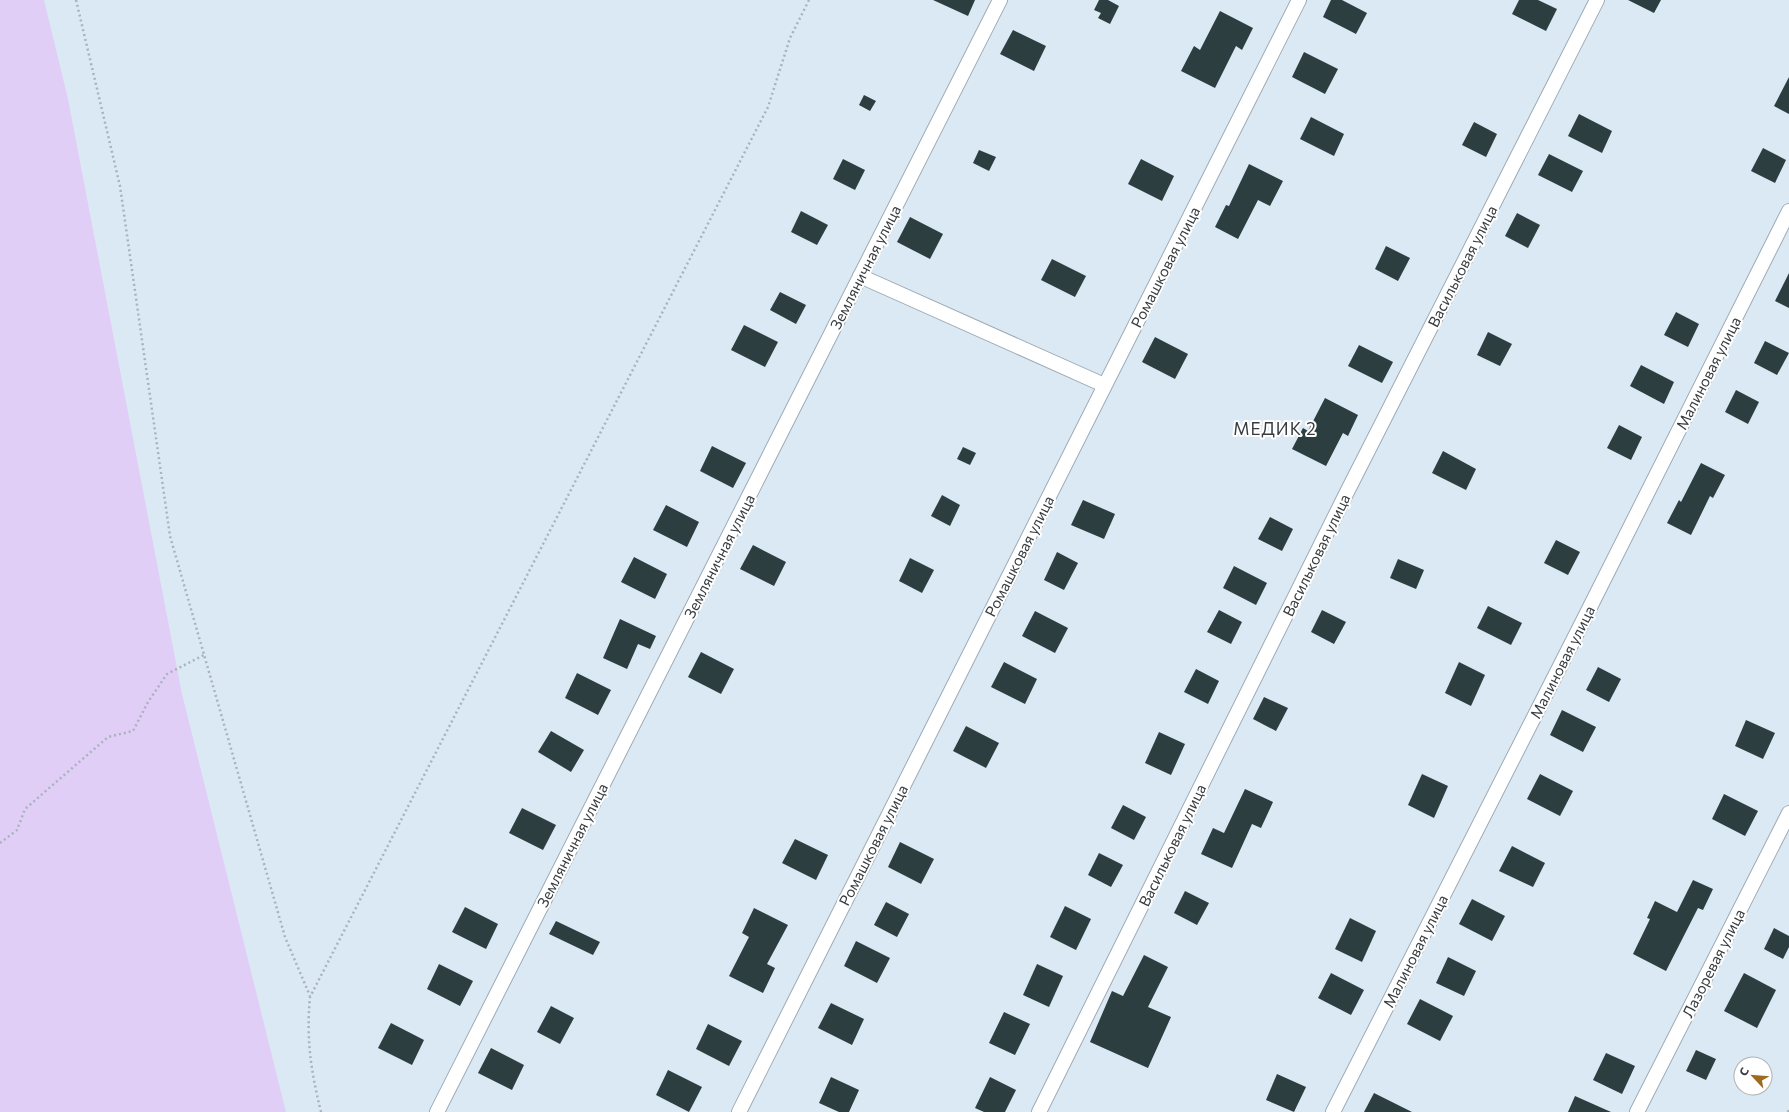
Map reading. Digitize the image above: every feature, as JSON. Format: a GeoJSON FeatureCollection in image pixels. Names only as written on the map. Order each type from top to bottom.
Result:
{"type":"FeatureCollection","features":[{"type":"Feature","properties":{"kind":"street","name":"Земляничная улица"},"geometry":{"type":"LineString","coordinates":[[438,1112],[1000,0]]}},
{"type":"Feature","properties":{"kind":"street","name":"Ромашковая улица"},"geometry":{"type":"LineString","coordinates":[[739,1112],[1299,0]]}},
{"type":"Feature","properties":{"kind":"street","name":"Васильковая улица"},"geometry":{"type":"LineString","coordinates":[[1039,1112],[1350,487],[1597,0]]}},
{"type":"Feature","properties":{"kind":"street","name":"Малиновая улица"},"geometry":{"type":"LineString","coordinates":[[1333,1112],[1789,212]]}},
{"type":"Feature","properties":{"kind":"street"},"geometry":{"type":"LineString","coordinates":[[860,276],[1104,385]]}},
{"type":"Feature","properties":{"kind":"street","name":"Лазоревая улица"},"geometry":{"type":"LineString","coordinates":[[1637,1112],[1789,813]]}},
{"type":"Feature","properties":{"kind":"path"},"geometry":{"type":"LineString","coordinates":[[76,0],[120,186],[170,536],[285,937],[310,997]]}},
{"type":"Feature","properties":{"kind":"path"},"geometry":{"type":"LineString","coordinates":[[321,1112],[311,1070],[307,1022],[310,997],[768,107],[790,38],[809,0]]}},
{"type":"Feature","properties":{"kind":"path"},"geometry":{"type":"LineString","coordinates":[[0,844],[17,830],[25,809],[108,737],[133,731],[148,702],[167,674],[204,655]]}},
{"type":"Feature","properties":{"kind":"shaded area"},"geometry":{"type":"Polygon","coordinates":[[[0,0],[44,0],[68,99],[182,694],[286,1112],[0,1112],[0,0]]]}},
{"type":"Feature","properties":{"kind":"building"},"geometry":{"type":"Polygon","coordinates":[[[933,0],[975,0],[968,16],[933,0]]]}},
{"type":"Feature","properties":{"kind":"building"},"geometry":{"type":"Polygon","coordinates":[[[1099,0],[1108,0],[1119,6],[1110,24],[1098,18],[1101,13],[1094,10],[1099,0]]]}},
{"type":"Feature","properties":{"kind":"building"},"geometry":{"type":"Polygon","coordinates":[[[1331,0],[1342,0],[1367,13],[1356,34],[1323,17],[1331,0]]]}},
{"type":"Feature","properties":{"kind":"building"},"geometry":{"type":"Polygon","coordinates":[[[1519,0],[1538,0],[1557,9],[1546,31],[1512,14],[1519,0]]]}},
{"type":"Feature","properties":{"kind":"building"},"geometry":{"type":"Polygon","coordinates":[[[1628,0],[1661,0],[1654,13],[1628,0]]]}},
{"type":"Feature","properties":{"kind":"building"},"geometry":{"type":"Polygon","coordinates":[[[1220,11],[1253,28],[1242,50],[1236,46],[1215,88],[1181,71],[1194,46],[1200,50],[1220,11]]]}},
{"type":"Feature","properties":{"kind":"building"},"geometry":{"type":"Polygon","coordinates":[[[1013,30],[1046,46],[1034,71],[1000,54],[1013,30]]]}},
{"type":"Feature","properties":{"kind":"building"},"geometry":{"type":"Polygon","coordinates":[[[1304,52],[1338,69],[1325,94],[1292,77],[1304,52]]]}},
{"type":"Feature","properties":{"kind":"building"},"geometry":{"type":"Polygon","coordinates":[[[1789,77],[1789,114],[1774,106],[1789,77]]]}},
{"type":"Feature","properties":{"kind":"building"},"geometry":{"type":"Polygon","coordinates":[[[864,95],[876,101],[870,111],[859,105],[864,95]]]}},
{"type":"Feature","properties":{"kind":"building"},"geometry":{"type":"Polygon","coordinates":[[[1579,114],[1612,131],[1602,153],[1568,136],[1579,114]]]}},
{"type":"Feature","properties":{"kind":"building"},"geometry":{"type":"Polygon","coordinates":[[[1311,117],[1344,134],[1334,156],[1300,139],[1311,117]]]}},
{"type":"Feature","properties":{"kind":"building"},"geometry":{"type":"Polygon","coordinates":[[[1474,122],[1497,134],[1486,157],[1462,145],[1474,122]]]}},
{"type":"Feature","properties":{"kind":"building"},"geometry":{"type":"Polygon","coordinates":[[[1763,148],[1786,160],[1775,183],[1751,171],[1763,148]]]}},
{"type":"Feature","properties":{"kind":"building"},"geometry":{"type":"Polygon","coordinates":[[[979,150],[996,157],[989,171],[973,163],[979,150]]]}},
{"type":"Feature","properties":{"kind":"building"},"geometry":{"type":"Polygon","coordinates":[[[1549,154],[1583,171],[1572,192],[1538,175],[1549,154]]]}},
{"type":"Feature","properties":{"kind":"building"},"geometry":{"type":"Polygon","coordinates":[[[843,159],[865,170],[855,190],[833,179],[843,159]]]}},
{"type":"Feature","properties":{"kind":"building"},"geometry":{"type":"Polygon","coordinates":[[[1141,159],[1174,176],[1162,201],[1128,184],[1141,159]]]}},
{"type":"Feature","properties":{"kind":"building"},"geometry":{"type":"Polygon","coordinates":[[[1249,164],[1283,181],[1270,206],[1258,200],[1238,239],[1215,227],[1226,205],[1229,206],[1249,164]]]}},
{"type":"Feature","properties":{"kind":"building"},"geometry":{"type":"Polygon","coordinates":[[[801,211],[828,225],[817,245],[791,232],[801,211]]]}},
{"type":"Feature","properties":{"kind":"building"},"geometry":{"type":"Polygon","coordinates":[[[1517,213],[1540,225],[1528,248],[1505,236],[1517,213]]]}},
{"type":"Feature","properties":{"kind":"building"},"geometry":{"type":"Polygon","coordinates":[[[910,217],[943,234],[930,259],[897,242],[910,217]]]}},
{"type":"Feature","properties":{"kind":"building"},"geometry":{"type":"Polygon","coordinates":[[[1386,246],[1410,258],[1398,281],[1375,269],[1386,246]]]}},
{"type":"Feature","properties":{"kind":"building"},"geometry":{"type":"Polygon","coordinates":[[[1052,259],[1086,276],[1075,297],[1041,280],[1052,259]]]}},
{"type":"Feature","properties":{"kind":"building"},"geometry":{"type":"Polygon","coordinates":[[[1789,273],[1789,308],[1775,301],[1789,273]]]}},
{"type":"Feature","properties":{"kind":"building"},"geometry":{"type":"Polygon","coordinates":[[[780,292],[806,305],[796,324],[770,310],[780,292]]]}},
{"type":"Feature","properties":{"kind":"building"},"geometry":{"type":"Polygon","coordinates":[[[1676,312],[1699,324],[1688,347],[1664,335],[1676,312]]]}},
{"type":"Feature","properties":{"kind":"building"},"geometry":{"type":"Polygon","coordinates":[[[744,325],[778,342],[765,367],[731,350],[744,325]]]}},
{"type":"Feature","properties":{"kind":"building"},"geometry":{"type":"Polygon","coordinates":[[[1488,332],[1512,344],[1500,366],[1477,355],[1488,332]]]}},
{"type":"Feature","properties":{"kind":"building"},"geometry":{"type":"Polygon","coordinates":[[[1155,337],[1188,354],[1175,379],[1142,362],[1155,337]]]}},
{"type":"Feature","properties":{"kind":"building"},"geometry":{"type":"Polygon","coordinates":[[[1765,341],[1789,353],[1777,375],[1754,363],[1765,341]]]}},
{"type":"Feature","properties":{"kind":"building"},"geometry":{"type":"Polygon","coordinates":[[[1359,345],[1393,362],[1382,383],[1348,366],[1359,345]]]}},
{"type":"Feature","properties":{"kind":"building"},"geometry":{"type":"Polygon","coordinates":[[[1641,365],[1674,382],[1664,404],[1630,386],[1641,365]]]}},
{"type":"Feature","properties":{"kind":"building"},"geometry":{"type":"Polygon","coordinates":[[[1736,390],[1759,402],[1748,424],[1725,412],[1736,390]]]}},
{"type":"Feature","properties":{"kind":"building"},"geometry":{"type":"Polygon","coordinates":[[[1325,398],[1358,415],[1348,436],[1343,433],[1326,466],[1292,449],[1303,428],[1308,431],[1325,398]]]}},
{"type":"Feature","properties":{"kind":"building"},"geometry":{"type":"Polygon","coordinates":[[[1619,425],[1642,437],[1631,460],[1607,448],[1619,425]]]}},
{"type":"Feature","properties":{"kind":"building"},"geometry":{"type":"Polygon","coordinates":[[[712,446],[746,463],[733,488],[700,471],[712,446]]]}},
{"type":"Feature","properties":{"kind":"building"},"geometry":{"type":"Polygon","coordinates":[[[963,447],[976,453],[970,465],[957,459],[963,447]]]}},
{"type":"Feature","properties":{"kind":"building"},"geometry":{"type":"Polygon","coordinates":[[[1443,451],[1476,469],[1466,490],[1432,473],[1443,451]]]}},
{"type":"Feature","properties":{"kind":"building"},"geometry":{"type":"Polygon","coordinates":[[[1701,463],[1725,475],[1713,498],[1710,496],[1691,535],[1667,523],[1679,500],[1681,502],[1701,463]]]}},
{"type":"Feature","properties":{"kind":"building"},"geometry":{"type":"Polygon","coordinates":[[[942,495],[960,505],[950,526],[931,516],[942,495]]]}},
{"type":"Feature","properties":{"kind":"building"},"geometry":{"type":"Polygon","coordinates":[[[1083,500],[1115,514],[1104,539],[1071,525],[1083,500]]]}},
{"type":"Feature","properties":{"kind":"building"},"geometry":{"type":"Polygon","coordinates":[[[666,505],[699,522],[687,547],[653,530],[666,505]]]}},
{"type":"Feature","properties":{"kind":"building"},"geometry":{"type":"Polygon","coordinates":[[[1270,517],[1293,529],[1282,551],[1258,539],[1270,517]]]}},
{"type":"Feature","properties":{"kind":"building"},"geometry":{"type":"Polygon","coordinates":[[[1556,540],[1580,552],[1568,575],[1544,563],[1556,540]]]}},
{"type":"Feature","properties":{"kind":"building"},"geometry":{"type":"Polygon","coordinates":[[[753,545],[786,562],[774,586],[740,569],[753,545]]]}},
{"type":"Feature","properties":{"kind":"building"},"geometry":{"type":"Polygon","coordinates":[[[1057,552],[1078,563],[1064,590],[1044,580],[1057,552]]]}},
{"type":"Feature","properties":{"kind":"building"},"geometry":{"type":"Polygon","coordinates":[[[634,557],[667,574],[655,599],[621,582],[634,557]]]}},
{"type":"Feature","properties":{"kind":"building"},"geometry":{"type":"Polygon","coordinates":[[[910,558],[934,570],[922,593],[899,581],[910,558]]]}},
{"type":"Feature","properties":{"kind":"building"},"geometry":{"type":"Polygon","coordinates":[[[1398,559],[1424,570],[1416,589],[1390,578],[1398,559]]]}},
{"type":"Feature","properties":{"kind":"building"},"geometry":{"type":"Polygon","coordinates":[[[1234,566],[1267,583],[1256,605],[1223,588],[1234,566]]]}},
{"type":"Feature","properties":{"kind":"building"},"geometry":{"type":"Polygon","coordinates":[[[1488,606],[1522,623],[1511,645],[1477,628],[1488,606]]]}},
{"type":"Feature","properties":{"kind":"building"},"geometry":{"type":"Polygon","coordinates":[[[1219,610],[1242,622],[1231,644],[1207,632],[1219,610]]]}},
{"type":"Feature","properties":{"kind":"building"},"geometry":{"type":"Polygon","coordinates":[[[1322,610],[1346,622],[1334,644],[1311,632],[1322,610]]]}},
{"type":"Feature","properties":{"kind":"building"},"geometry":{"type":"Polygon","coordinates":[[[1035,611],[1068,628],[1055,653],[1022,636],[1035,611]]]}},
{"type":"Feature","properties":{"kind":"building"},"geometry":{"type":"Polygon","coordinates":[[[620,619],[656,636],[650,649],[638,644],[627,669],[603,658],[620,619]]]}},
{"type":"Feature","properties":{"kind":"building"},"geometry":{"type":"Polygon","coordinates":[[[701,652],[734,669],[721,694],[688,677],[701,652]]]}},
{"type":"Feature","properties":{"kind":"building"},"geometry":{"type":"Polygon","coordinates":[[[1004,662],[1037,679],[1025,704],[991,687],[1004,662]]]}},
{"type":"Feature","properties":{"kind":"building"},"geometry":{"type":"Polygon","coordinates":[[[1459,662],[1485,675],[1471,706],[1445,693],[1459,662]]]}},
{"type":"Feature","properties":{"kind":"building"},"geometry":{"type":"Polygon","coordinates":[[[1598,667],[1621,679],[1609,702],[1586,690],[1598,667]]]}},
{"type":"Feature","properties":{"kind":"building"},"geometry":{"type":"Polygon","coordinates":[[[1196,669],[1219,681],[1208,704],[1184,692],[1196,669]]]}},
{"type":"Feature","properties":{"kind":"building"},"geometry":{"type":"Polygon","coordinates":[[[577,673],[611,690],[598,715],[565,698],[577,673]]]}},
{"type":"Feature","properties":{"kind":"building"},"geometry":{"type":"Polygon","coordinates":[[[1264,697],[1288,708],[1276,731],[1253,719],[1264,697]]]}},
{"type":"Feature","properties":{"kind":"building"},"geometry":{"type":"Polygon","coordinates":[[[1562,710],[1596,727],[1583,752],[1550,735],[1562,710]]]}},
{"type":"Feature","properties":{"kind":"building"},"geometry":{"type":"Polygon","coordinates":[[[1746,720],[1775,733],[1763,759],[1735,746],[1746,720]]]}},
{"type":"Feature","properties":{"kind":"building"},"geometry":{"type":"Polygon","coordinates":[[[966,726],[999,743],[986,768],[953,751],[966,726]]]}},
{"type":"Feature","properties":{"kind":"building"},"geometry":{"type":"Polygon","coordinates":[[[551,731],[584,750],[571,772],[538,752],[551,731]]]}},
{"type":"Feature","properties":{"kind":"building"},"geometry":{"type":"Polygon","coordinates":[[[1159,732],[1185,744],[1171,775],[1145,763],[1159,732]]]}},
{"type":"Feature","properties":{"kind":"building"},"geometry":{"type":"Polygon","coordinates":[[[1422,774],[1448,786],[1434,818],[1408,805],[1422,774]]]}},
{"type":"Feature","properties":{"kind":"building"},"geometry":{"type":"Polygon","coordinates":[[[1540,774],[1573,791],[1560,816],[1527,799],[1540,774]]]}},
{"type":"Feature","properties":{"kind":"building"},"geometry":{"type":"Polygon","coordinates":[[[1245,789],[1273,802],[1261,828],[1252,824],[1232,868],[1201,854],[1213,828],[1224,833],[1245,789]]]}},
{"type":"Feature","properties":{"kind":"building"},"geometry":{"type":"Polygon","coordinates":[[[1724,794],[1758,811],[1745,836],[1712,819],[1724,794]]]}},
{"type":"Feature","properties":{"kind":"building"},"geometry":{"type":"Polygon","coordinates":[[[1123,805],[1146,817],[1134,840],[1111,828],[1123,805]]]}},
{"type":"Feature","properties":{"kind":"building"},"geometry":{"type":"Polygon","coordinates":[[[522,808],[556,825],[543,850],[509,833],[522,808]]]}},
{"type":"Feature","properties":{"kind":"building"},"geometry":{"type":"Polygon","coordinates":[[[795,839],[828,855],[816,880],[782,863],[795,839]]]}},
{"type":"Feature","properties":{"kind":"building"},"geometry":{"type":"Polygon","coordinates":[[[900,842],[934,859],[921,884],[888,867],[900,842]]]}},
{"type":"Feature","properties":{"kind":"building"},"geometry":{"type":"Polygon","coordinates":[[[1512,846],[1545,863],[1533,887],[1499,871],[1512,846]]]}},
{"type":"Feature","properties":{"kind":"building"},"geometry":{"type":"Polygon","coordinates":[[[1099,853],[1123,865],[1111,887],[1088,875],[1099,853]]]}},
{"type":"Feature","properties":{"kind":"building"},"geometry":{"type":"Polygon","coordinates":[[[1693,880],[1713,889],[1703,910],[1698,908],[1666,971],[1633,954],[1650,919],[1647,918],[1655,901],[1677,912],[1693,880]]]}},
{"type":"Feature","properties":{"kind":"building"},"geometry":{"type":"Polygon","coordinates":[[[1185,891],[1209,903],[1197,925],[1174,913],[1185,891]]]}},
{"type":"Feature","properties":{"kind":"building"},"geometry":{"type":"Polygon","coordinates":[[[1472,899],[1505,916],[1492,941],[1459,924],[1472,899]]]}},
{"type":"Feature","properties":{"kind":"building"},"geometry":{"type":"Polygon","coordinates":[[[886,902],[909,914],[897,937],[874,925],[886,902]]]}},
{"type":"Feature","properties":{"kind":"building"},"geometry":{"type":"Polygon","coordinates":[[[1065,906],[1091,919],[1076,950],[1050,937],[1065,906]]]}},
{"type":"Feature","properties":{"kind":"building"},"geometry":{"type":"Polygon","coordinates":[[[465,907],[498,924],[486,949],[452,932],[465,907]]]}},
{"type":"Feature","properties":{"kind":"building"},"geometry":{"type":"Polygon","coordinates":[[[754,908],[788,925],[767,964],[775,968],[763,993],[729,976],[749,937],[742,933],[754,908]]]}},
{"type":"Feature","properties":{"kind":"building"},"geometry":{"type":"Polygon","coordinates":[[[1350,918],[1376,931],[1362,962],[1335,949],[1350,918]]]}},
{"type":"Feature","properties":{"kind":"building"},"geometry":{"type":"Polygon","coordinates":[[[556,921],[600,942],[593,955],[549,934],[556,921]]]}},
{"type":"Feature","properties":{"kind":"building"},"geometry":{"type":"Polygon","coordinates":[[[1774,928],[1789,936],[1789,947],[1783,959],[1764,949],[1774,928]]]}},
{"type":"Feature","properties":{"kind":"building"},"geometry":{"type":"Polygon","coordinates":[[[856,941],[890,958],[877,983],[844,966],[856,941]]]}},
{"type":"Feature","properties":{"kind":"building"},"geometry":{"type":"Polygon","coordinates":[[[1144,955],[1168,967],[1148,1007],[1171,1017],[1148,1068],[1090,1042],[1112,991],[1123,996],[1144,955]]]}},
{"type":"Feature","properties":{"kind":"building"},"geometry":{"type":"Polygon","coordinates":[[[1448,957],[1476,971],[1464,996],[1436,983],[1448,957]]]}},
{"type":"Feature","properties":{"kind":"building"},"geometry":{"type":"Polygon","coordinates":[[[439,964],[473,981],[460,1006],[427,989],[439,964]]]}},
{"type":"Feature","properties":{"kind":"building"},"geometry":{"type":"Polygon","coordinates":[[[1037,964],[1063,976],[1049,1007],[1023,995],[1037,964]]]}},
{"type":"Feature","properties":{"kind":"building"},"geometry":{"type":"Polygon","coordinates":[[[1331,973],[1364,990],[1351,1015],[1318,998],[1331,973]]]}},
{"type":"Feature","properties":{"kind":"building"},"geometry":{"type":"Polygon","coordinates":[[[1744,973],[1776,990],[1757,1028],[1724,1011],[1744,973]]]}},
{"type":"Feature","properties":{"kind":"building"},"geometry":{"type":"Polygon","coordinates":[[[1420,999],[1453,1016],[1440,1041],[1407,1024],[1420,999]]]}},
{"type":"Feature","properties":{"kind":"building"},"geometry":{"type":"Polygon","coordinates":[[[831,1003],[864,1019],[852,1045],[818,1028],[831,1003]]]}},
{"type":"Feature","properties":{"kind":"building"},"geometry":{"type":"Polygon","coordinates":[[[551,1006],[574,1018],[560,1044],[537,1032],[551,1006]]]}},
{"type":"Feature","properties":{"kind":"building"},"geometry":{"type":"Polygon","coordinates":[[[1004,1012],[1030,1024],[1015,1055],[989,1043],[1004,1012]]]}},
{"type":"Feature","properties":{"kind":"building"},"geometry":{"type":"Polygon","coordinates":[[[391,1023],[424,1040],[412,1065],[378,1048],[391,1023]]]}},
{"type":"Feature","properties":{"kind":"building"},"geometry":{"type":"Polygon","coordinates":[[[708,1024],[742,1041],[729,1066],[696,1049],[708,1024]]]}},
{"type":"Feature","properties":{"kind":"building"},"geometry":{"type":"Polygon","coordinates":[[[491,1048],[524,1065],[512,1090],[478,1073],[491,1048]]]}},
{"type":"Feature","properties":{"kind":"building"},"geometry":{"type":"Polygon","coordinates":[[[1696,1050],[1716,1059],[1706,1080],[1686,1071],[1696,1050]]]}},
{"type":"Feature","properties":{"kind":"building"},"geometry":{"type":"Polygon","coordinates":[[[1606,1053],[1635,1066],[1622,1094],[1593,1080],[1606,1053]]]}},
{"type":"Feature","properties":{"kind":"building"},"geometry":{"type":"Polygon","coordinates":[[[668,1070],[702,1087],[689,1112],[656,1095],[668,1070]]]}},
{"type":"Feature","properties":{"kind":"building"},"geometry":{"type":"Polygon","coordinates":[[[1277,1074],[1306,1087],[1294,1112],[1266,1100],[1277,1074]]]}},
{"type":"Feature","properties":{"kind":"building"},"geometry":{"type":"Polygon","coordinates":[[[831,1077],[859,1090],[849,1112],[839,1112],[819,1103],[831,1077]]]}},
{"type":"Feature","properties":{"kind":"building"},"geometry":{"type":"Polygon","coordinates":[[[990,1077],[1016,1090],[1005,1112],[984,1112],[975,1108],[990,1077]]]}},
{"type":"Feature","properties":{"kind":"building"},"geometry":{"type":"Polygon","coordinates":[[[1374,1093],[1412,1112],[1364,1112],[1374,1093]]]}},
{"type":"Feature","properties":{"kind":"building"},"geometry":{"type":"Polygon","coordinates":[[[1575,1096],[1611,1112],[1568,1112],[1575,1096]]]}},
{"type":"Feature","properties":{"kind":"district","name":"МЕДИК 2"},"geometry":{"type":"Point","coordinates":[1275,428]}}]}
